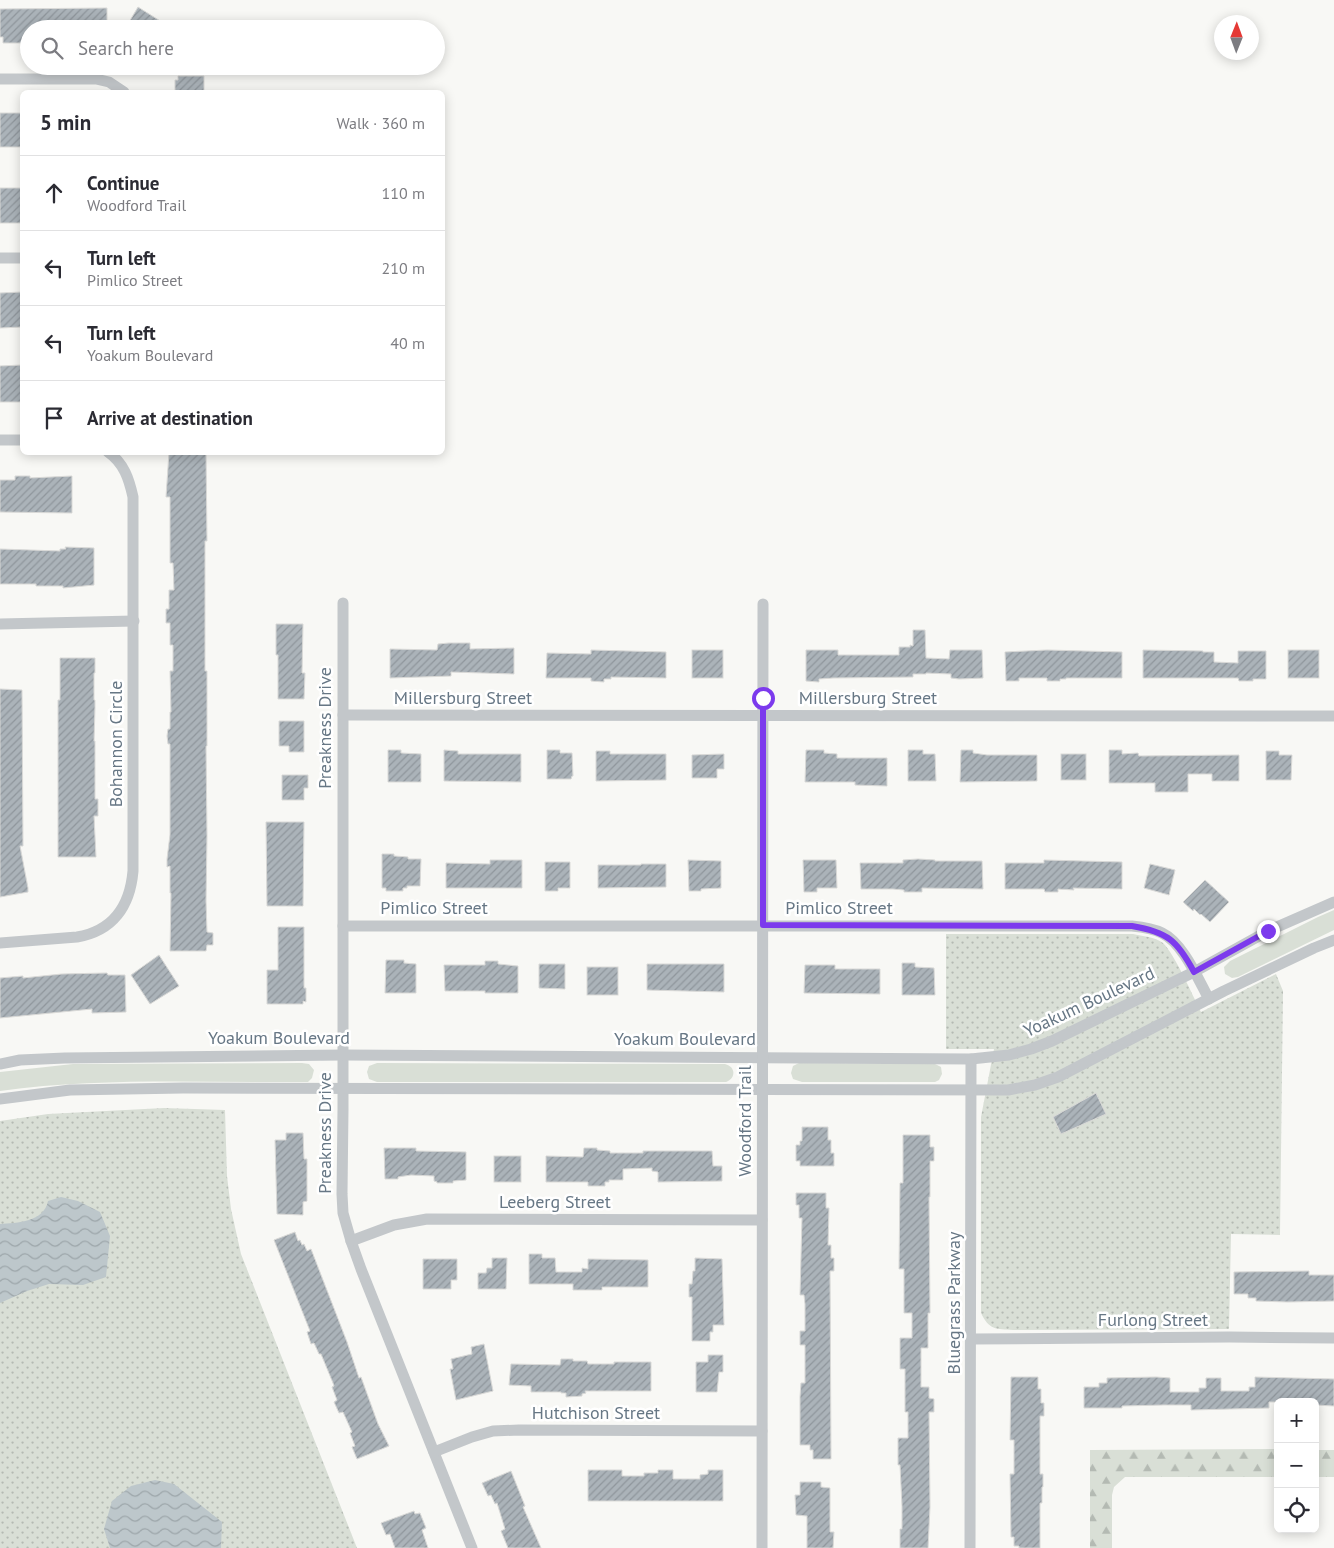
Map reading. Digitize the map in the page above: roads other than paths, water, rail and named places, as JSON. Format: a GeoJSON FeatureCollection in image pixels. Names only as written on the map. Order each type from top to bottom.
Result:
{"type":"FeatureCollection","features":[{"type":"Feature","properties":{"kind":"street"},"geometry":{"type":"LineString","coordinates":[[0,79],[96,79],[109,82],[121,90]]}},
{"type":"Feature","properties":{"kind":"street"},"geometry":{"type":"LineString","coordinates":[[0,258],[20,258]]}},
{"type":"Feature","properties":{"kind":"street"},"geometry":{"type":"LineString","coordinates":[[0,440],[20,440]]}},
{"type":"Feature","properties":{"kind":"street","name":"Bohannon Circle"},"geometry":{"type":"LineString","coordinates":[[0,944],[86,935],[107,926],[118,915],[128,899],[132,885],[133,496],[129,479],[124,469],[112,455]]}},
{"type":"Feature","properties":{"kind":"street","name":"Preakness Drive"},"geometry":{"type":"LineString","coordinates":[[342,603],[342,1194],[344,1213],[360,1269],[472,1548]]}},
{"type":"Feature","properties":{"kind":"street","name":"Woodford Trail"},"geometry":{"type":"LineString","coordinates":[[762,1548],[763,604]]}},
{"type":"Feature","properties":{"kind":"street"},"geometry":{"type":"LineString","coordinates":[[0,624],[134,621]]}},
{"type":"Feature","properties":{"kind":"street","name":"Millersburg Street"},"geometry":{"type":"LineString","coordinates":[[343,715],[1334,716]]}},
{"type":"Feature","properties":{"kind":"street","name":"Yoakum Boulevard"},"geometry":{"type":"LineString","coordinates":[[0,1064],[20,1060],[65,1058],[342,1055],[971,1059],[1009,1055],[1031,1050],[1093,1022],[1194,972],[1268,931],[1334,902]]}},
{"type":"Feature","properties":{"kind":"street","name":"Pimlico Street"},"geometry":{"type":"LineString","coordinates":[[343,926],[1132,926],[1152,929],[1164,934],[1178,947],[1209,999]]}},
{"type":"Feature","properties":{"kind":"street"},"geometry":{"type":"LineString","coordinates":[[0,1099],[70,1090],[183,1088],[1008,1090],[1035,1085],[1058,1077],[1209,999],[1334,940]]}},
{"type":"Feature","properties":{"kind":"street","name":"Bluegrass Parkway"},"geometry":{"type":"LineString","coordinates":[[970,1548],[972,1339],[971,1059]]}},
{"type":"Feature","properties":{"kind":"street","name":"Leeberg Street"},"geometry":{"type":"LineString","coordinates":[[351,1241],[394,1225],[427,1219],[762,1220]]}},
{"type":"Feature","properties":{"kind":"street","name":"Furlong Street"},"geometry":{"type":"LineString","coordinates":[[972,1339],[1334,1338]]}},
{"type":"Feature","properties":{"kind":"street","name":"Hutchison Street"},"geometry":{"type":"LineString","coordinates":[[434,1452],[472,1437],[510,1430],[762,1431]]}},
{"type":"Feature","properties":{"kind":"water"},"geometry":{"type":"Polygon","coordinates":[[[61,1197],[78,1201],[100,1212],[110,1236],[106,1277],[83,1285],[49,1284],[0,1303],[0,1224],[22,1222],[36,1217],[45,1208],[48,1201],[61,1197]]]}},
{"type":"Feature","properties":{"kind":"water"},"geometry":{"type":"Polygon","coordinates":[[[155,1480],[174,1484],[222,1522],[221,1548],[110,1548],[104,1529],[112,1501],[131,1486],[155,1480]]]}}]}
